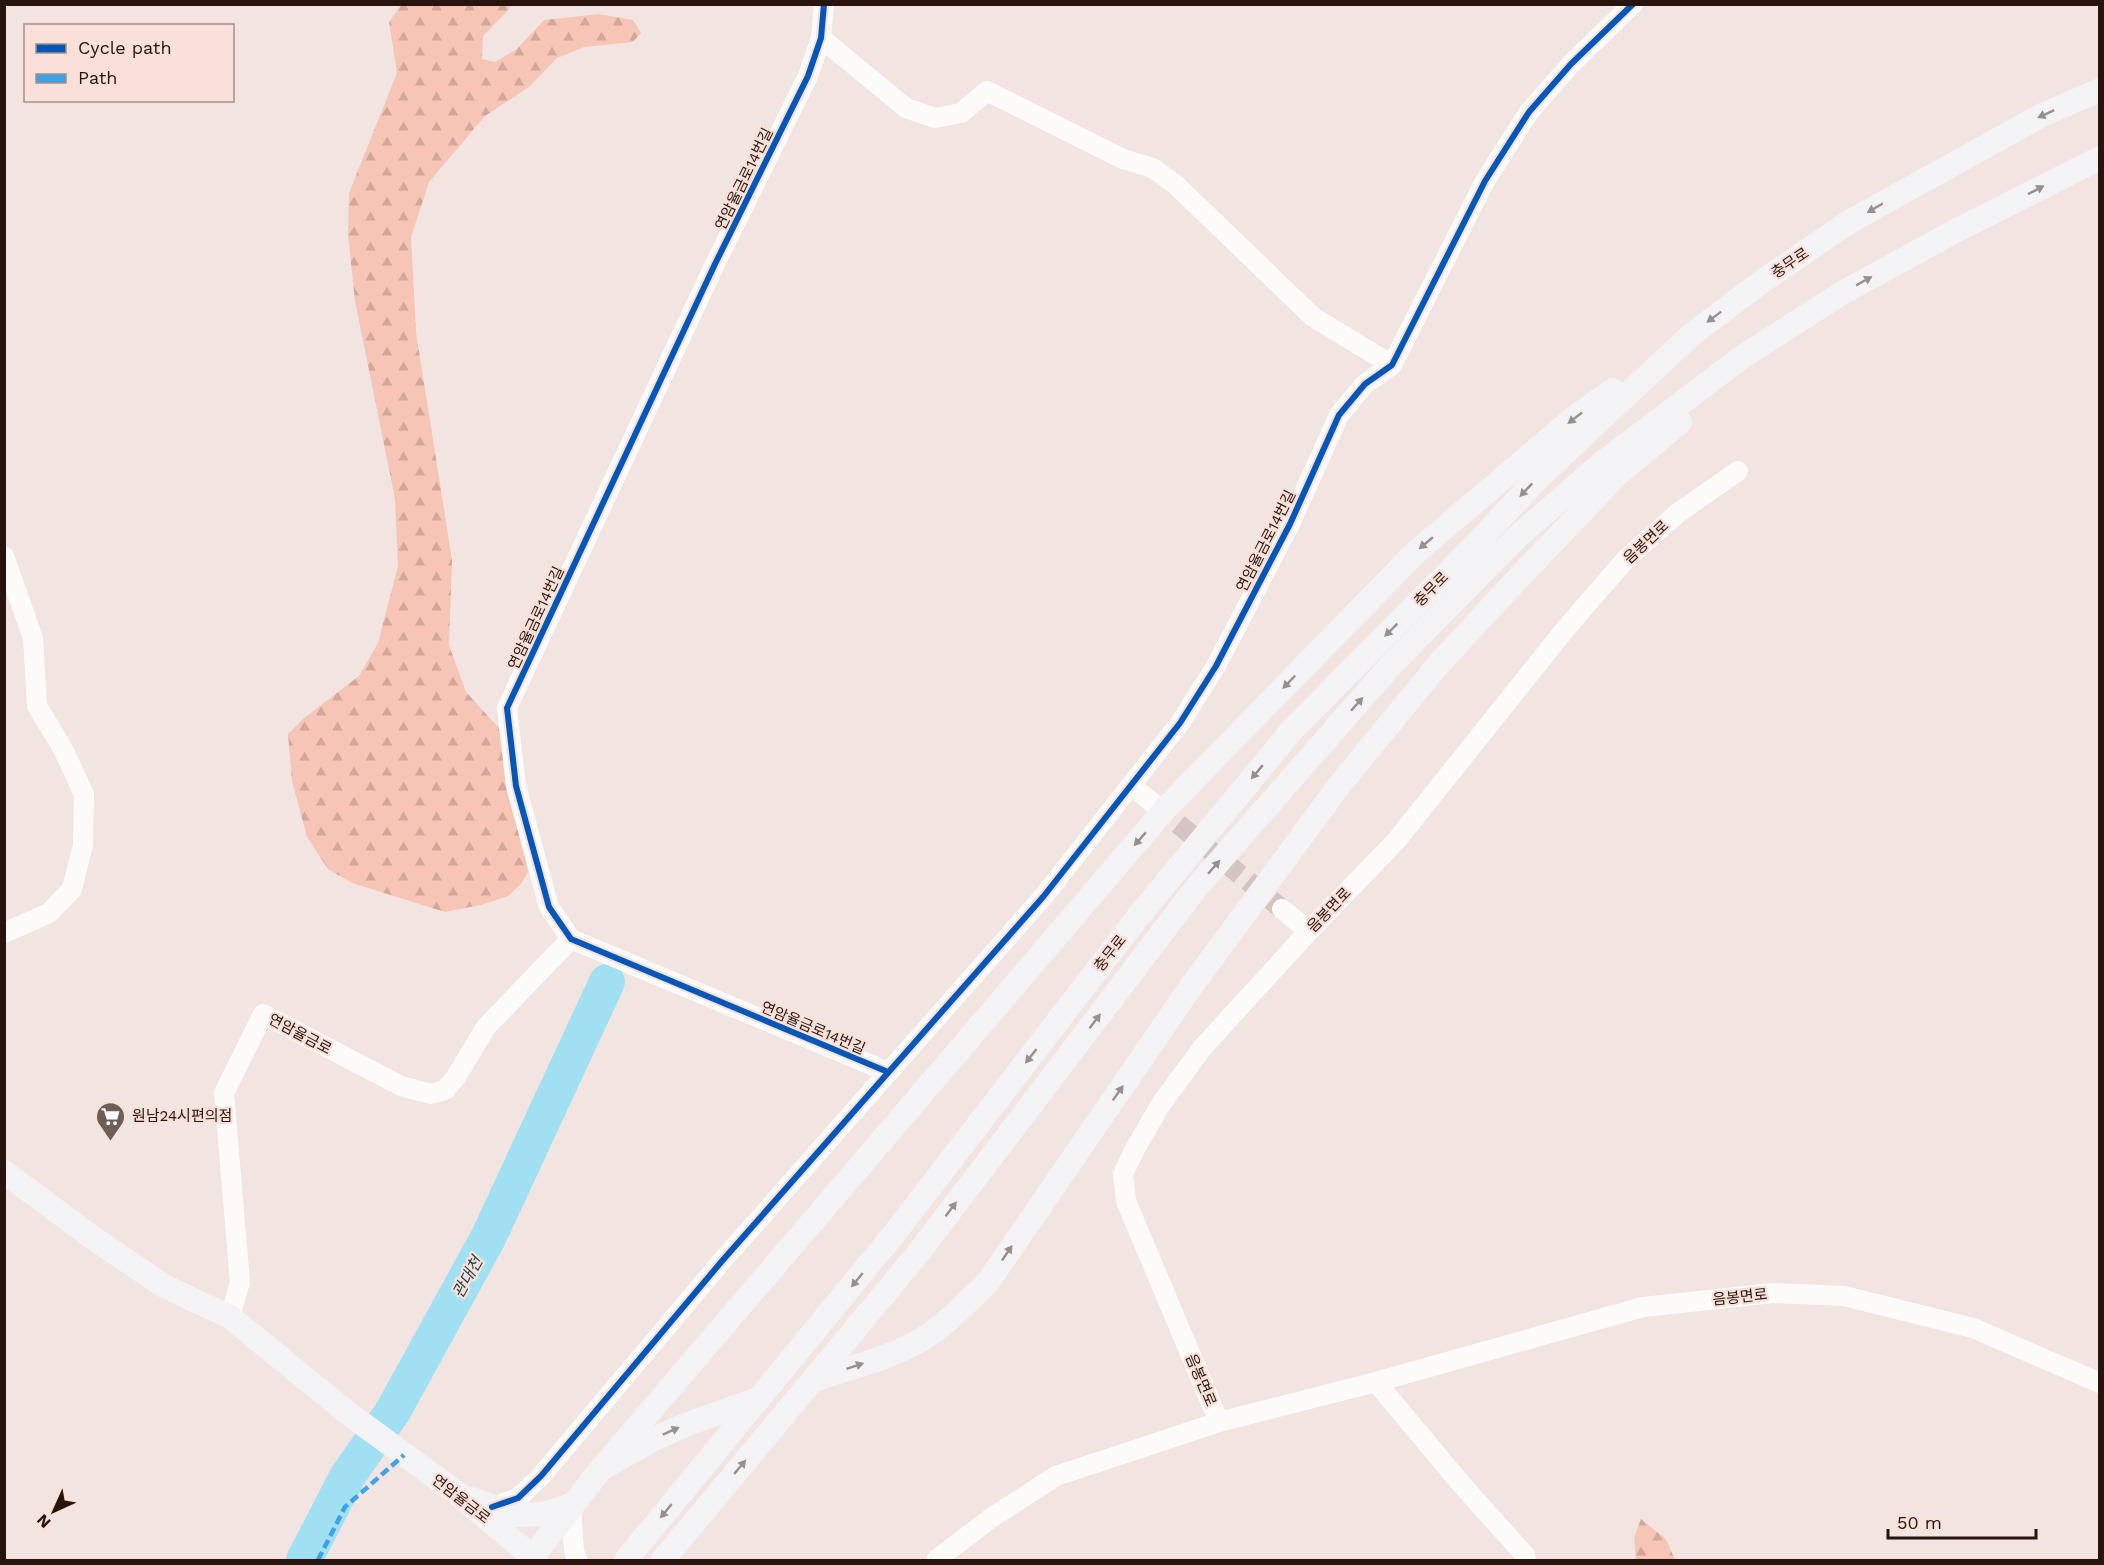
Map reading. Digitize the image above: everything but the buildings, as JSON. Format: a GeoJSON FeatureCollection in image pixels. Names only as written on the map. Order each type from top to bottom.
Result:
{"type":"FeatureCollection","features":[{"type":"Feature","properties":{"kind":"main road","name":"충무로"},"geometry":{"type":"LineString","coordinates":[[626,1560],[894,1234],[1137,918],[1293,729],[1480,540],[1536,480],[1691,335],[1760,283],[1849,222],[2042,115],[2100,90]]}},
{"type":"Feature","properties":{"kind":"main road","name":"충무로"},"geometry":{"type":"LineString","coordinates":[[663,1560],[916,1256],[1196,888],[1391,665],[1516,538],[1602,463],[1742,357],[1842,292],[1959,229],[2100,158]]}},
{"type":"Feature","properties":{"kind":"main road"},"geometry":{"type":"LineString","coordinates":[[601,1469],[652,1440],[707,1416],[890,1355],[922,1339],[953,1316],[988,1282],[1197,979],[1341,783],[1438,665],[1618,474],[1813,311]]}},
{"type":"Feature","properties":{"kind":"main road"},"geometry":{"type":"LineString","coordinates":[[533,1560],[571,1505],[601,1469],[1166,808],[1416,552],[1575,417],[1691,335]]}},
{"type":"Feature","properties":{"kind":"main road"},"geometry":{"type":"LineString","coordinates":[[4,1172],[96,1240],[164,1286],[230,1317]]}},
{"type":"Feature","properties":{"kind":"main road","name":"연암율금로"},"geometry":{"type":"LineString","coordinates":[[230,1317],[349,1414],[457,1493],[533,1560]]}},
{"type":"Feature","properties":{"kind":"main road"},"geometry":{"type":"LineString","coordinates":[[457,1493],[492,1508],[516,1515],[543,1514],[571,1505]]}},
{"type":"Feature","properties":{"kind":"street","name":"연암율금로14번길"},"geometry":{"type":"LineString","coordinates":[[824,4],[821,38],[808,76],[715,264],[507,708],[516,786],[549,907],[571,939],[888,1072]]}},
{"type":"Feature","properties":{"kind":"street","name":"연암율금로14번길"},"geometry":{"type":"LineString","coordinates":[[492,1508],[518,1498],[541,1476],[722,1261],[1043,897],[1180,723],[1216,666],[1290,524],[1339,415],[1365,384],[1392,365],[1485,181],[1529,112],[1571,64],[1633,4]]}},
{"type":"Feature","properties":{"kind":"street"},"geometry":{"type":"LineString","coordinates":[[821,38],[906,108],[935,118],[961,113],[987,91],[1123,159],[1153,168],[1176,185],[1313,317],[1392,365]]}},
{"type":"Feature","properties":{"kind":"street","name":"음봉면로"},"geometry":{"type":"LineString","coordinates":[[1219,1422],[1126,1201],[1124,1174],[1161,1104],[1203,1047],[1309,931],[1396,841],[1568,627],[1626,559],[1678,513],[1738,471]]}},
{"type":"Feature","properties":{"kind":"street"},"geometry":{"type":"LineString","coordinates":[[4,556],[33,638],[37,706],[63,749],[84,794],[83,845],[72,889],[49,913],[4,933]]}},
{"type":"Feature","properties":{"kind":"street"},"geometry":{"type":"LineString","coordinates":[[1131,785],[1155,805]]}},
{"type":"Feature","properties":{"kind":"street"},"geometry":{"type":"LineString","coordinates":[[1282,909],[1309,931]]}},
{"type":"Feature","properties":{"kind":"street","name":"연암율금로"},"geometry":{"type":"LineString","coordinates":[[230,1317],[240,1282],[224,1093],[263,1014],[401,1086],[430,1094],[445,1090],[456,1077],[486,1027],[571,939]]}},
{"type":"Feature","properties":{"kind":"street","name":"음봉면로"},"geometry":{"type":"LineString","coordinates":[[936,1560],[991,1518],[1056,1476],[1219,1422],[1376,1382],[1643,1307],[1773,1293],[1844,1296],[1973,1328],[2100,1383]]}},
{"type":"Feature","properties":{"kind":"street"},"geometry":{"type":"LineString","coordinates":[[1376,1382],[1462,1485],[1525,1555],[1526,1560]]}},
{"type":"Feature","properties":{"kind":"street"},"geometry":{"type":"LineString","coordinates":[[571,1505],[574,1551],[577,1560]]}},
{"type":"Feature","properties":{"kind":"green space"},"geometry":{"type":"Polygon","coordinates":[[[401,5],[510,5],[509,9],[483,36],[482,59],[495,62],[517,49],[544,20],[599,14],[633,20],[641,33],[633,42],[584,47],[557,58],[529,87],[485,116],[429,182],[411,237],[416,332],[452,560],[449,645],[466,692],[499,728],[528,872],[521,884],[508,896],[481,905],[445,912],[352,883],[328,869],[307,837],[292,781],[288,734],[303,719],[359,676],[378,643],[398,566],[395,499],[355,301],[348,235],[349,193],[397,73],[389,22],[401,5]]]}},
{"type":"Feature","properties":{"kind":"green space"},"geometry":{"type":"Polygon","coordinates":[[[1641,1519],[1666,1539],[1675,1560],[1636,1560],[1634,1538],[1641,1519]]]}},
{"type":"Feature","properties":{"kind":"waterway","name":"관대천"},"geometry":{"type":"LineString","coordinates":[[304,1560],[347,1477],[393,1411],[488,1238],[607,982]]}},
{"type":"Feature","properties":{"kind":"tunnel"},"geometry":{"type":"LineString","coordinates":[[1155,805],[1282,909]]}},
{"type":"Feature","properties":{"kind":"marked path"},"geometry":{"type":"LineString","coordinates":[[318,1560],[345,1507],[404,1455]]}},
{"type":"Feature","properties":{"kind":"cycle path"},"geometry":{"type":"LineString","coordinates":[[824,4],[821,38],[808,76],[715,264],[507,708],[516,786],[549,907],[571,939],[888,1072]]}},
{"type":"Feature","properties":{"kind":"cycle path"},"geometry":{"type":"LineString","coordinates":[[492,1507],[518,1498],[541,1476],[722,1261],[1043,897],[1180,723],[1216,666],[1290,524],[1339,415],[1365,384],[1392,365],[1485,181],[1529,112],[1571,64],[1633,4]]}},
{"type":"Feature","properties":{"kind":"place","name":"원남24시편의점"},"geometry":{"type":"Point","coordinates":[111,1142]}}]}
